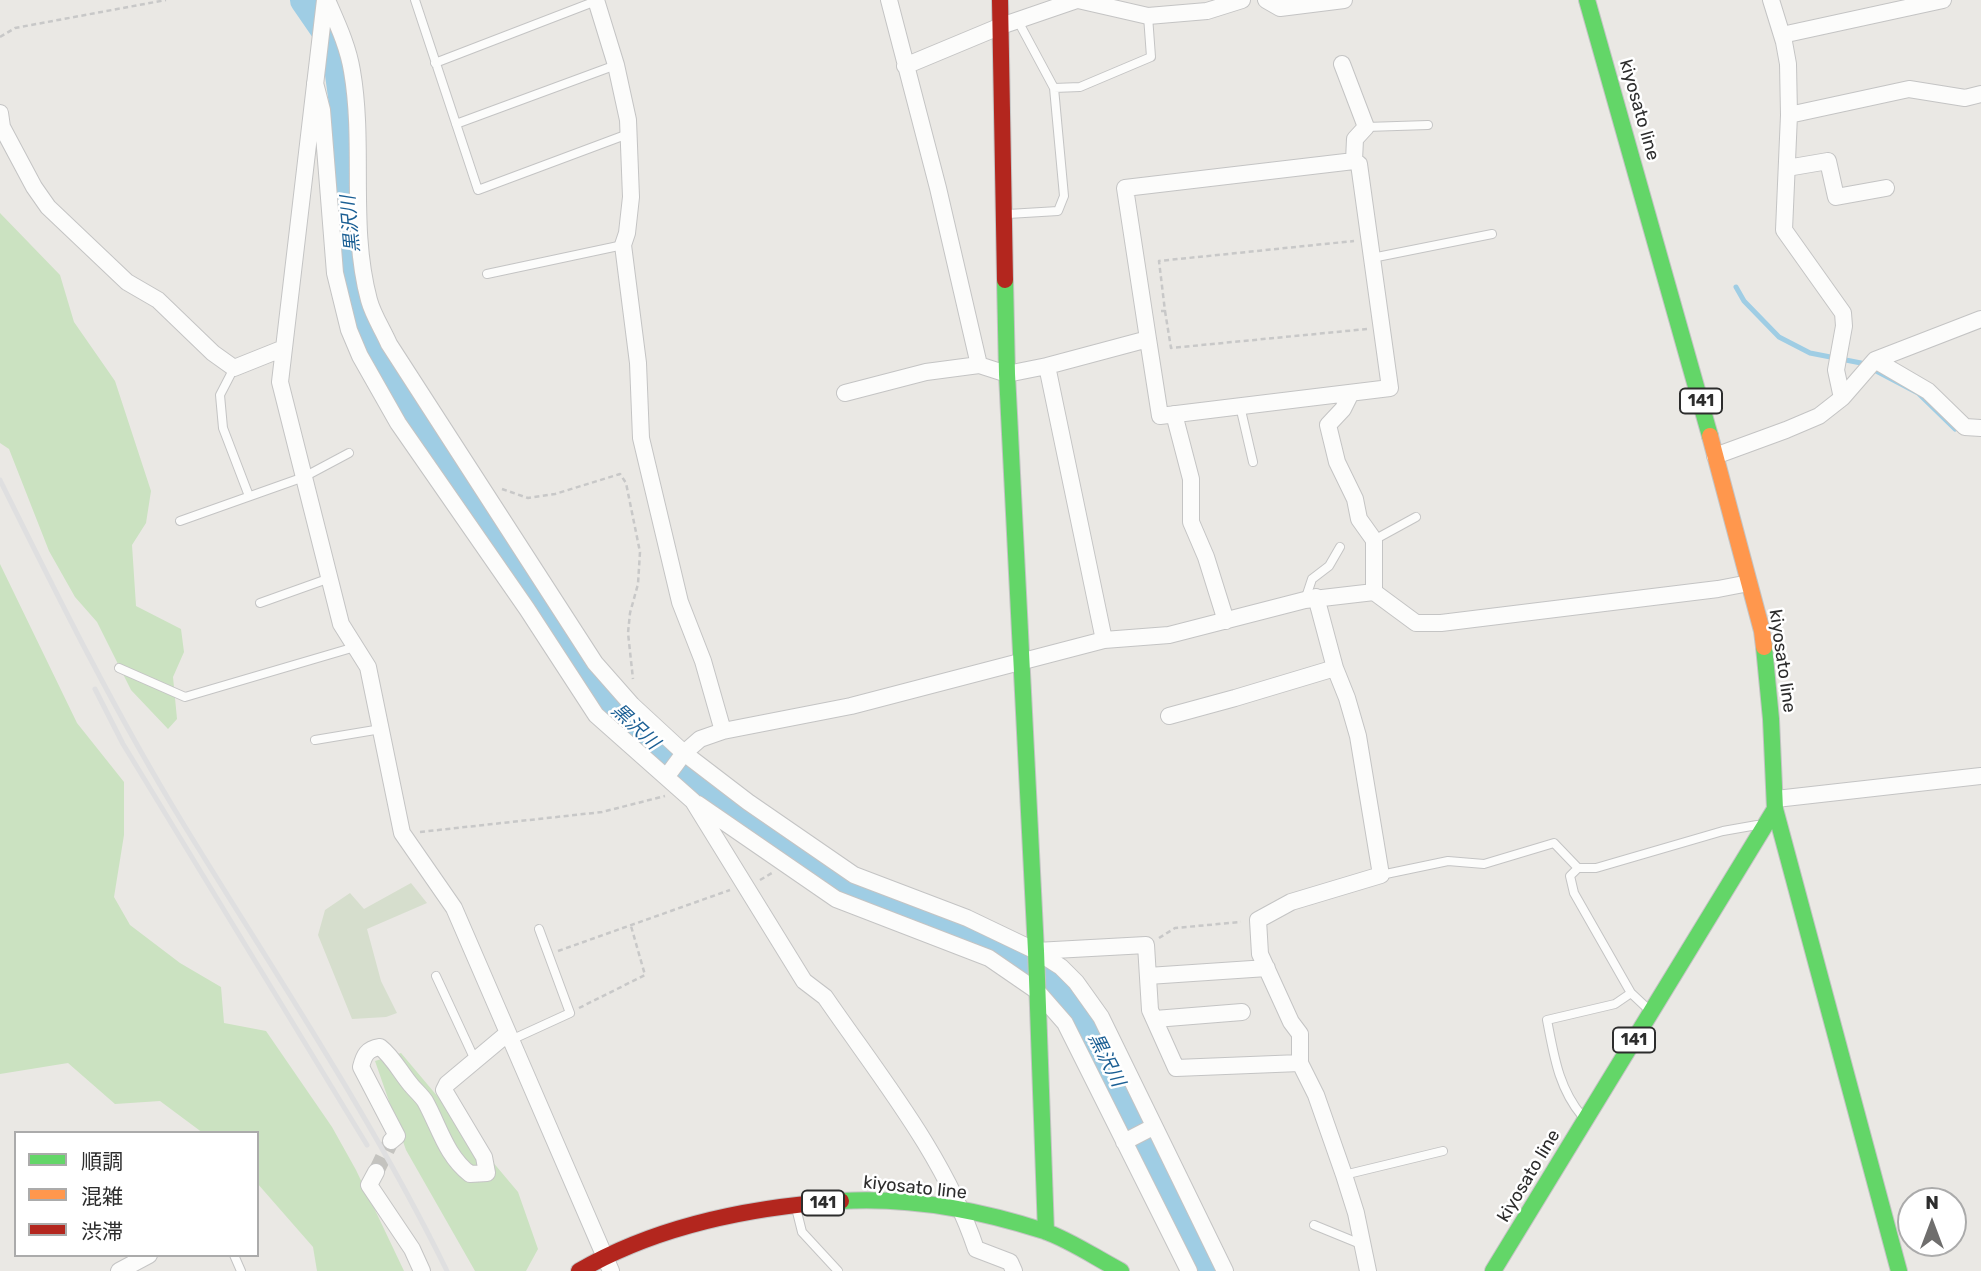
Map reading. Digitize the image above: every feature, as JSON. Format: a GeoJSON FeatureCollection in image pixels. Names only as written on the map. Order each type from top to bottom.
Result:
{"type":"FeatureCollection","features":[{"type":"Feature","properties":{"kind":"main road"},"geometry":{"type":"LineString","coordinates":[[1000,0],[1007,374],[1036,951],[1046,1232]]}},
{"type":"Feature","properties":{"kind":"main road","name":"kiyosato line"},"geometry":{"type":"LineString","coordinates":[[1493,1271],[1773,810],[1771,719],[1762,631],[1587,0]]}},
{"type":"Feature","properties":{"kind":"main road"},"geometry":{"type":"LineString","coordinates":[[1773,810],[1899,1271]]}},
{"type":"Feature","properties":{"kind":"main road","name":"kiyosato line"},"geometry":{"type":"LineString","coordinates":[[579,1271],[608,1264],[682,1226],[794,1205],[875,1199],[962,1210],[1046,1232],[1121,1271]]}},
{"type":"Feature","properties":{"kind":"street"},"geometry":{"type":"LineString","coordinates":[[596,0],[616,65],[628,120],[631,198],[628,233],[622,245],[638,363],[641,438],[680,602],[703,661],[723,731]]}},
{"type":"Feature","properties":{"kind":"street"},"geometry":{"type":"LineString","coordinates":[[889,0],[938,188],[979,365]]}},
{"type":"Feature","properties":{"kind":"street"},"geometry":{"type":"LineString","coordinates":[[905,66],[1001,26],[1077,0],[1139,10],[1207,11],[1242,0]]}},
{"type":"Feature","properties":{"kind":"street"},"geometry":{"type":"LineString","coordinates":[[1266,0],[1280,8],[1344,0]]}},
{"type":"Feature","properties":{"kind":"street"},"geometry":{"type":"LineString","coordinates":[[1771,0],[1783,36],[1788,64],[1784,230],[1843,313],[1844,326],[1836,370],[1842,398]]}},
{"type":"Feature","properties":{"kind":"street"},"geometry":{"type":"LineString","coordinates":[[1783,36],[1943,0]]}},
{"type":"Feature","properties":{"kind":"street"},"geometry":{"type":"LineString","coordinates":[[325,2],[280,382],[341,624],[368,667],[402,833],[454,908],[608,1264]]}},
{"type":"Feature","properties":{"kind":"street"},"geometry":{"type":"LineString","coordinates":[[325,2],[342,36],[352,71],[360,260],[370,303],[389,344],[595,663],[632,705],[675,764],[687,795],[804,981],[825,997],[922,1137],[962,1210],[976,1249],[1010,1262],[1014,1271]]}},
{"type":"Feature","properties":{"kind":"street"},"geometry":{"type":"LineString","coordinates":[[1342,64],[1366,127],[1355,139],[1354,161]]}},
{"type":"Feature","properties":{"kind":"street"},"geometry":{"type":"LineString","coordinates":[[315,83],[322,110],[335,273],[349,330],[360,356],[398,423],[530,608],[596,715],[675,764],[748,802],[854,875],[914,901],[967,919],[1036,951],[1068,975],[1101,1017],[1150,1129],[1225,1271]]}},
{"type":"Feature","properties":{"kind":"street"},"geometry":{"type":"LineString","coordinates":[[1788,115],[1909,89],[1965,98],[1981,94]]}},
{"type":"Feature","properties":{"kind":"street"},"geometry":{"type":"LineString","coordinates":[[0,113],[2,127],[34,187],[48,207],[127,282],[158,300],[213,353],[234,368],[284,348]]}},
{"type":"Feature","properties":{"kind":"street"},"geometry":{"type":"LineString","coordinates":[[1354,161],[1359,164],[1370,239],[1390,388],[1160,416],[1125,188],[1354,161]]}},
{"type":"Feature","properties":{"kind":"street"},"geometry":{"type":"LineString","coordinates":[[1787,168],[1828,161],[1836,198],[1886,188]]}},
{"type":"Feature","properties":{"kind":"street"},"geometry":{"type":"LineString","coordinates":[[1715,456],[1819,416],[1842,398],[1875,360],[1981,319]]}},
{"type":"Feature","properties":{"kind":"street"},"geometry":{"type":"LineString","coordinates":[[845,393],[926,373],[979,365],[1007,374],[1148,339]]}},
{"type":"Feature","properties":{"kind":"street"},"geometry":{"type":"LineString","coordinates":[[1875,360],[1928,391],[1965,427],[1981,428]]}},
{"type":"Feature","properties":{"kind":"street"},"geometry":{"type":"LineString","coordinates":[[1047,366],[1104,640]]}},
{"type":"Feature","properties":{"kind":"street"},"geometry":{"type":"LineString","coordinates":[[1351,393],[1343,410],[1328,425],[1337,462],[1355,499],[1359,519],[1374,540],[1374,592]]}},
{"type":"Feature","properties":{"kind":"street"},"geometry":{"type":"LineString","coordinates":[[1174,414],[1191,479],[1191,522],[1206,557],[1226,621]]}},
{"type":"Feature","properties":{"kind":"street"},"geometry":{"type":"LineString","coordinates":[[675,764],[700,739],[723,731],[851,706],[1104,640],[1169,635],[1311,599],[1374,592],[1416,623],[1441,623],[1749,583]]}},
{"type":"Feature","properties":{"kind":"street"},"geometry":{"type":"LineString","coordinates":[[530,608],[549,595]]}},
{"type":"Feature","properties":{"kind":"street"},"geometry":{"type":"LineString","coordinates":[[1311,599],[1358,736],[1381,875],[1291,902],[1258,920],[1261,954],[1291,1022],[1300,1034],[1300,1063],[1316,1095],[1344,1175],[1356,1213],[1368,1271]]}},
{"type":"Feature","properties":{"kind":"street"},"geometry":{"type":"LineString","coordinates":[[1169,716],[1335,668]]}},
{"type":"Feature","properties":{"kind":"street"},"geometry":{"type":"LineString","coordinates":[[1773,810],[1981,776]]}},
{"type":"Feature","properties":{"kind":"street"},"geometry":{"type":"LineString","coordinates":[[687,795],[836,900],[906,923],[989,958],[1037,991],[1065,1023],[1128,1140],[1189,1271]]}},
{"type":"Feature","properties":{"kind":"street"},"geometry":{"type":"LineString","coordinates":[[783,863],[800,838]]}},
{"type":"Feature","properties":{"kind":"street"},"geometry":{"type":"LineString","coordinates":[[906,923],[914,901]]}},
{"type":"Feature","properties":{"kind":"street"},"geometry":{"type":"LineString","coordinates":[[1036,951],[1146,945],[1150,1010],[1176,1068],[1300,1063]]}},
{"type":"Feature","properties":{"kind":"street"},"geometry":{"type":"LineString","coordinates":[[1148,976],[1266,968]]}},
{"type":"Feature","properties":{"kind":"street"},"geometry":{"type":"LineString","coordinates":[[1155,1019],[1242,1012]]}},
{"type":"Feature","properties":{"kind":"street"},"geometry":{"type":"LineString","coordinates":[[391,1141],[397,1136],[361,1067],[364,1055],[372,1048],[380,1047],[387,1052],[411,1086],[424,1098],[450,1153],[462,1169],[470,1174],[486,1173],[484,1157],[444,1090],[447,1084],[475,1060],[510,1037]]}},
{"type":"Feature","properties":{"kind":"street"},"geometry":{"type":"LineString","coordinates":[[1128,1140],[1150,1129]]}},
{"type":"Feature","properties":{"kind":"street"},"geometry":{"type":"LineString","coordinates":[[376,1172],[369,1185],[412,1249],[422,1271]]}},
{"type":"Feature","properties":{"kind":"street"},"geometry":{"type":"LineString","coordinates":[[119,1271],[145,1257]]}},
{"type":"Feature","properties":{"kind":"lane"},"geometry":{"type":"LineString","coordinates":[[415,0],[478,190],[629,134]]}},
{"type":"Feature","properties":{"kind":"lane"},"geometry":{"type":"LineString","coordinates":[[435,63],[596,0]]}},
{"type":"Feature","properties":{"kind":"lane"},"geometry":{"type":"LineString","coordinates":[[1054,88],[1080,86],[1151,57],[1139,10]]}},
{"type":"Feature","properties":{"kind":"lane"},"geometry":{"type":"LineString","coordinates":[[1004,214],[1058,211],[1064,196],[1054,88],[1018,20]]}},
{"type":"Feature","properties":{"kind":"lane"},"geometry":{"type":"LineString","coordinates":[[456,124],[616,65]]}},
{"type":"Feature","properties":{"kind":"lane"},"geometry":{"type":"LineString","coordinates":[[1366,127],[1428,125]]}},
{"type":"Feature","properties":{"kind":"lane"},"geometry":{"type":"LineString","coordinates":[[1372,258],[1492,234]]}},
{"type":"Feature","properties":{"kind":"lane"},"geometry":{"type":"LineString","coordinates":[[488,274],[622,245]]}},
{"type":"Feature","properties":{"kind":"lane"},"geometry":{"type":"LineString","coordinates":[[234,368],[220,395],[223,428],[249,496]]}},
{"type":"Feature","properties":{"kind":"lane"},"geometry":{"type":"LineString","coordinates":[[1240,406],[1253,463]]}},
{"type":"Feature","properties":{"kind":"lane"},"geometry":{"type":"LineString","coordinates":[[180,521],[304,477],[349,453]]}},
{"type":"Feature","properties":{"kind":"lane"},"geometry":{"type":"LineString","coordinates":[[1374,540],[1416,517]]}},
{"type":"Feature","properties":{"kind":"lane"},"geometry":{"type":"LineString","coordinates":[[1311,599],[1312,579],[1329,566],[1340,547]]}},
{"type":"Feature","properties":{"kind":"lane"},"geometry":{"type":"LineString","coordinates":[[260,603],[330,578]]}},
{"type":"Feature","properties":{"kind":"lane"},"geometry":{"type":"LineString","coordinates":[[119,668],[185,696],[356,647]]}},
{"type":"Feature","properties":{"kind":"lane"},"geometry":{"type":"LineString","coordinates":[[315,740],[381,729]]}},
{"type":"Feature","properties":{"kind":"lane"},"geometry":{"type":"LineString","coordinates":[[1651,1012],[1631,993],[1574,892],[1570,876],[1578,868],[1596,868],[1723,831],[1773,810]]}},
{"type":"Feature","properties":{"kind":"lane"},"geometry":{"type":"LineString","coordinates":[[1381,875],[1448,861],[1485,864],[1555,843],[1578,868]]}},
{"type":"Feature","properties":{"kind":"lane"},"geometry":{"type":"LineString","coordinates":[[510,1037],[570,1013],[539,929]]}},
{"type":"Feature","properties":{"kind":"lane"},"geometry":{"type":"LineString","coordinates":[[436,976],[475,1060]]}},
{"type":"Feature","properties":{"kind":"lane"},"geometry":{"type":"LineString","coordinates":[[1585,1120],[1565,1092],[1556,1070],[1547,1020],[1615,1003],[1631,993]]}},
{"type":"Feature","properties":{"kind":"lane"},"geometry":{"type":"LineString","coordinates":[[1344,1175],[1443,1152]]}},
{"type":"Feature","properties":{"kind":"lane"},"geometry":{"type":"LineString","coordinates":[[794,1205],[802,1232],[838,1271]]}},
{"type":"Feature","properties":{"kind":"lane"},"geometry":{"type":"LineString","coordinates":[[1314,1225],[1363,1245]]}},
{"type":"Feature","properties":{"kind":"path"},"geometry":{"type":"LineString","coordinates":[[0,37],[15,28],[166,0]]}},
{"type":"Feature","properties":{"kind":"path"},"geometry":{"type":"LineString","coordinates":[[1370,239],[1159,261],[1165,311],[1171,348],[1382,327]]}},
{"type":"Feature","properties":{"kind":"path"},"geometry":{"type":"LineString","coordinates":[[1144,313],[1165,311]]}},
{"type":"Feature","properties":{"kind":"path"},"geometry":{"type":"LineString","coordinates":[[502,489],[528,498],[555,494],[620,474],[626,484],[640,552],[638,584],[628,633],[633,682],[632,705]]}},
{"type":"Feature","properties":{"kind":"path"},"geometry":{"type":"LineString","coordinates":[[402,833],[602,813],[687,795]]}},
{"type":"Feature","properties":{"kind":"path"},"geometry":{"type":"LineString","coordinates":[[549,955],[766,878],[783,863]]}},
{"type":"Feature","properties":{"kind":"path"},"geometry":{"type":"LineString","coordinates":[[1146,945],[1175,928],[1258,920]]}},
{"type":"Feature","properties":{"kind":"path"},"geometry":{"type":"LineString","coordinates":[[570,1013],[645,975],[631,926]]}},
{"type":"Feature","properties":{"kind":"green space"},"geometry":{"type":"Polygon","coordinates":[[[0,213],[60,275],[74,322],[115,381],[151,491],[146,523],[132,545],[136,606],[181,629],[184,652],[173,677],[177,719],[168,729],[131,690],[97,622],[75,597],[49,551],[9,449],[0,443],[0,213]]]}},
{"type":"Feature","properties":{"kind":"green space"},"geometry":{"type":"Polygon","coordinates":[[[0,564],[77,723],[124,782],[124,835],[114,897],[130,925],[180,963],[221,987],[224,1023],[266,1031],[332,1127],[356,1170],[404,1271],[317,1271],[313,1247],[259,1185],[259,1131],[200,1131],[160,1101],[115,1104],[68,1063],[0,1074],[0,564]]]}},
{"type":"Feature","properties":{"kind":"green space"},"geometry":{"type":"Polygon","coordinates":[[[411,883],[427,903],[367,929],[381,981],[397,1013],[386,1017],[352,1019],[318,935],[325,910],[350,893],[364,909],[411,883]]]}},
{"type":"Feature","properties":{"kind":"green space"},"geometry":{"type":"Polygon","coordinates":[[[401,1053],[518,1192],[538,1249],[526,1271],[475,1271],[406,1150],[375,1061],[401,1053]]]}},
{"type":"Feature","properties":{"kind":"waterway","name":"黒沢川"},"geometry":{"type":"LineString","coordinates":[[305,0],[336,45],[345,111],[358,305],[376,348],[610,706],[662,752],[727,802],[816,864],[863,893],[1005,951],[1066,991],[1097,1039],[1208,1271]]}},
{"type":"Feature","properties":{"kind":"waterway"},"geometry":{"type":"LineString","coordinates":[[1736,287],[1744,301],[1779,337],[1810,353],[1861,363],[1918,393],[1955,429]]}},
{"type":"Feature","properties":{"kind":"tunnel"},"geometry":{"type":"LineString","coordinates":[[376,1172],[391,1141]]}},
{"type":"Feature","properties":{"kind":"railway"},"geometry":{"type":"LineString","coordinates":[[0,480],[135,741],[354,1101],[418,1213],[447,1271]]}},
{"type":"Feature","properties":{"kind":"railway"},"geometry":{"type":"LineString","coordinates":[[95,689],[123,744],[367,1145]]}},
{"type":"Feature","properties":{"kind":"traffic: fast"},"geometry":{"type":"LineString","coordinates":[[1587,0],[1710,436]]}},
{"type":"Feature","properties":{"kind":"traffic: fast"},"geometry":{"type":"LineString","coordinates":[[1005,280],[1046,1232]]}},
{"type":"Feature","properties":{"kind":"traffic: fast"},"geometry":{"type":"LineString","coordinates":[[1493,1271],[1775,809],[1771,719],[1764,647]]}},
{"type":"Feature","properties":{"kind":"traffic: fast"},"geometry":{"type":"LineString","coordinates":[[1775,809],[1899,1271]]}},
{"type":"Feature","properties":{"kind":"traffic: fast"},"geometry":{"type":"LineString","coordinates":[[841,1201],[918,1203],[994,1217],[1054,1235],[1121,1271]]}},
{"type":"Feature","properties":{"kind":"traffic: slow"},"geometry":{"type":"LineString","coordinates":[[1710,436],[1764,647]]}},
{"type":"Feature","properties":{"kind":"traffic: jam"},"geometry":{"type":"LineString","coordinates":[[1000,0],[1005,280]]}},
{"type":"Feature","properties":{"kind":"traffic: jam"},"geometry":{"type":"LineString","coordinates":[[579,1271],[640,1242],[706,1221],[773,1208],[841,1201]]}}]}
